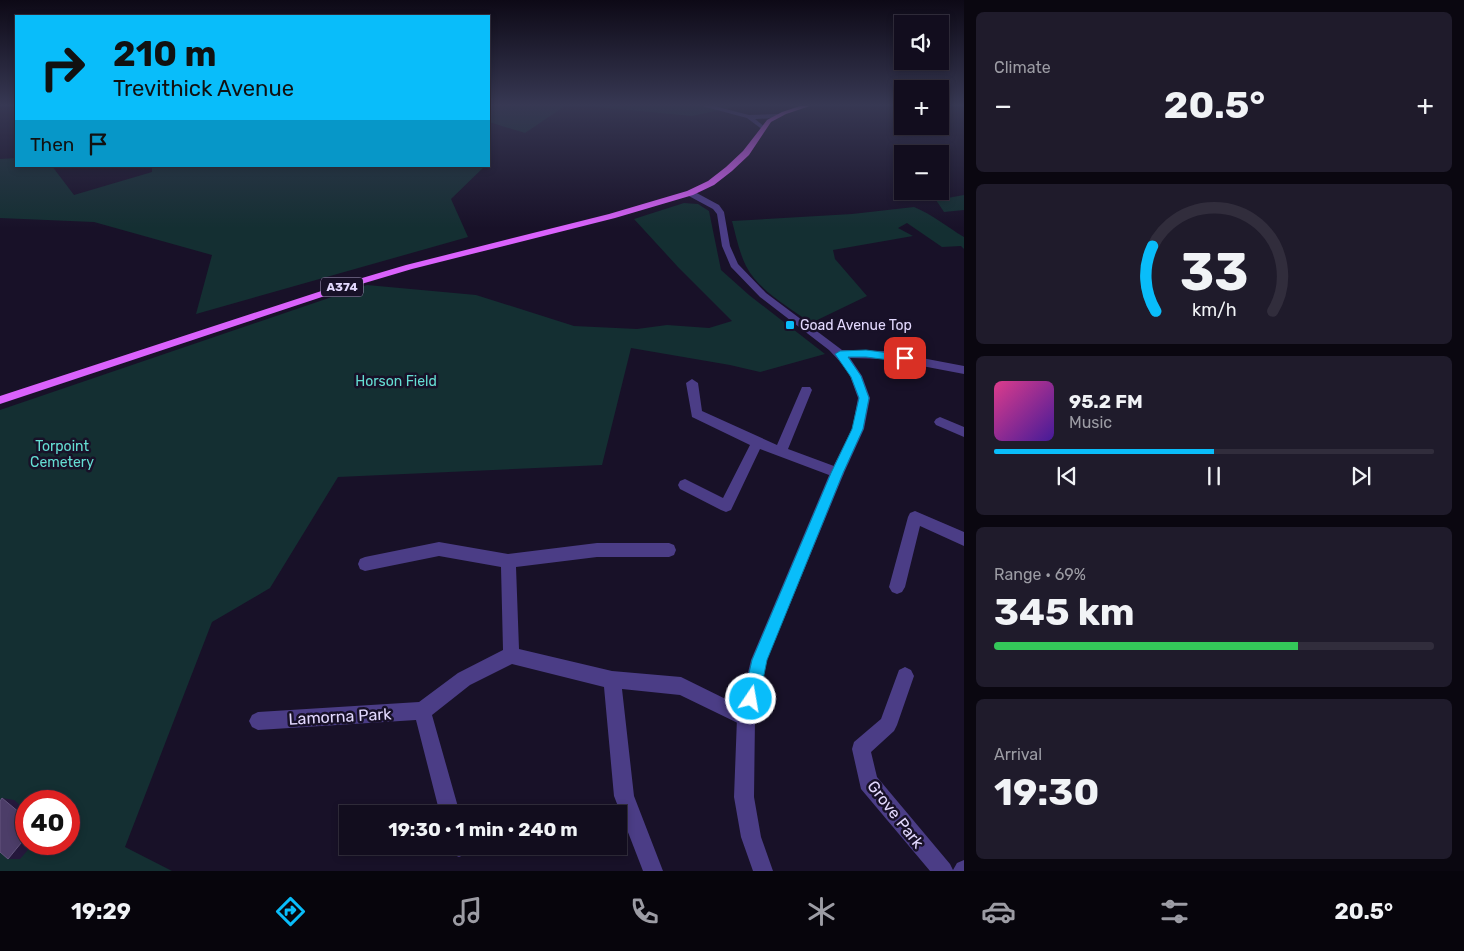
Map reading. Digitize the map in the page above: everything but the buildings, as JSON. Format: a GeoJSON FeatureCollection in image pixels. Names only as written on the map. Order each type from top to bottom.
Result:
{"type":"FeatureCollection","features":[{"type":"Feature","properties":{"kind":"main road","name":"A374"},"geometry":{"type":"LineString","coordinates":[[0,400],[355,283],[428,262],[612,216],[690,193],[711,183],[746,153],[750,147]]}},
{"type":"Feature","properties":{"kind":"street"},"geometry":{"type":"LineString","coordinates":[[690,193],[716,208],[721,214],[726,246],[734,265],[750,284],[762,295],[823,338],[840,354],[856,376],[864,398],[858,429],[837,473],[759,660],[746,718],[744,797],[751,837],[763,871]]}},
{"type":"Feature","properties":{"kind":"street"},"geometry":{"type":"LineString","coordinates":[[840,354],[886,355],[964,370]]}},
{"type":"Feature","properties":{"kind":"street"},"geometry":{"type":"LineString","coordinates":[[692,383],[696,414],[757,443],[837,473]]}},
{"type":"Feature","properties":{"kind":"street"},"geometry":{"type":"LineString","coordinates":[[780,452],[806,390]]}},
{"type":"Feature","properties":{"kind":"street"},"geometry":{"type":"LineString","coordinates":[[940,422],[964,432]]}},
{"type":"Feature","properties":{"kind":"street"},"geometry":{"type":"LineString","coordinates":[[685,485],[726,506],[757,443]]}},
{"type":"Feature","properties":{"kind":"street"},"geometry":{"type":"LineString","coordinates":[[897,587],[916,517],[964,539]]}},
{"type":"Feature","properties":{"kind":"street"},"geometry":{"type":"LineString","coordinates":[[365,564],[439,549],[508,561],[597,550],[669,550]]}},
{"type":"Feature","properties":{"kind":"street"},"geometry":{"type":"LineString","coordinates":[[508,561],[511,655]]}},
{"type":"Feature","properties":{"kind":"street"},"geometry":{"type":"LineString","coordinates":[[448,805],[422,711],[464,679],[511,655],[612,680],[681,686],[746,718]]}},
{"type":"Feature","properties":{"kind":"street","name":"Grove Park"},"geometry":{"type":"LineString","coordinates":[[905,676],[888,725],[860,749],[868,782],[942,871]]}},
{"type":"Feature","properties":{"kind":"street"},"geometry":{"type":"LineString","coordinates":[[612,680],[624,796],[653,871]]}},
{"type":"Feature","properties":{"kind":"street","name":"Lamorna Park"},"geometry":{"type":"LineString","coordinates":[[258,721],[422,711]]}},
{"type":"Feature","properties":{"kind":"green space"},"geometry":{"type":"Polygon","coordinates":[[[15,158],[15,167],[53,167],[74,195],[152,172],[152,167],[484,167],[451,199],[468,237],[196,314],[212,255],[94,222],[0,218],[0,159],[15,158]]]}},
{"type":"Feature","properties":{"kind":"green space"},"geometry":{"type":"Polygon","coordinates":[[[964,195],[964,210],[944,212],[936,200],[949,200],[949,198],[964,195]]]}},
{"type":"Feature","properties":{"kind":"green space"},"geometry":{"type":"Polygon","coordinates":[[[684,203],[698,204],[709,211],[721,270],[749,295],[825,354],[760,372],[631,348],[602,465],[338,477],[270,588],[212,622],[125,847],[172,871],[0,871],[0,410],[367,285],[476,295],[574,326],[637,329],[667,325],[709,328],[732,321],[678,267],[634,219],[684,203]]]}},
{"type":"Feature","properties":{"kind":"green space"},"geometry":{"type":"Polygon","coordinates":[[[914,207],[964,237],[964,249],[961,246],[942,247],[907,223],[898,228],[913,236],[833,250],[835,259],[867,296],[811,323],[766,291],[752,275],[741,255],[732,221],[852,214],[914,207]]]}},
{"type":"Feature","properties":{"kind":"place","name":"Goad Avenue Top"},"geometry":{"type":"Point","coordinates":[790,325]}},
{"type":"Feature","properties":{"kind":"route"},"geometry":{"type":"LineString","coordinates":[[751,699],[759,660],[837,473],[858,429],[864,398],[856,376],[840,354],[886,355],[905,358]]}},
{"type":"Feature","properties":{"kind":"park label","name":"Horson Field"},"geometry":{"type":"Point","coordinates":[396,381]}},
{"type":"Feature","properties":{"kind":"park label","name":"Torpoint Cemetery"},"geometry":{"type":"Point","coordinates":[62,454]}}]}
